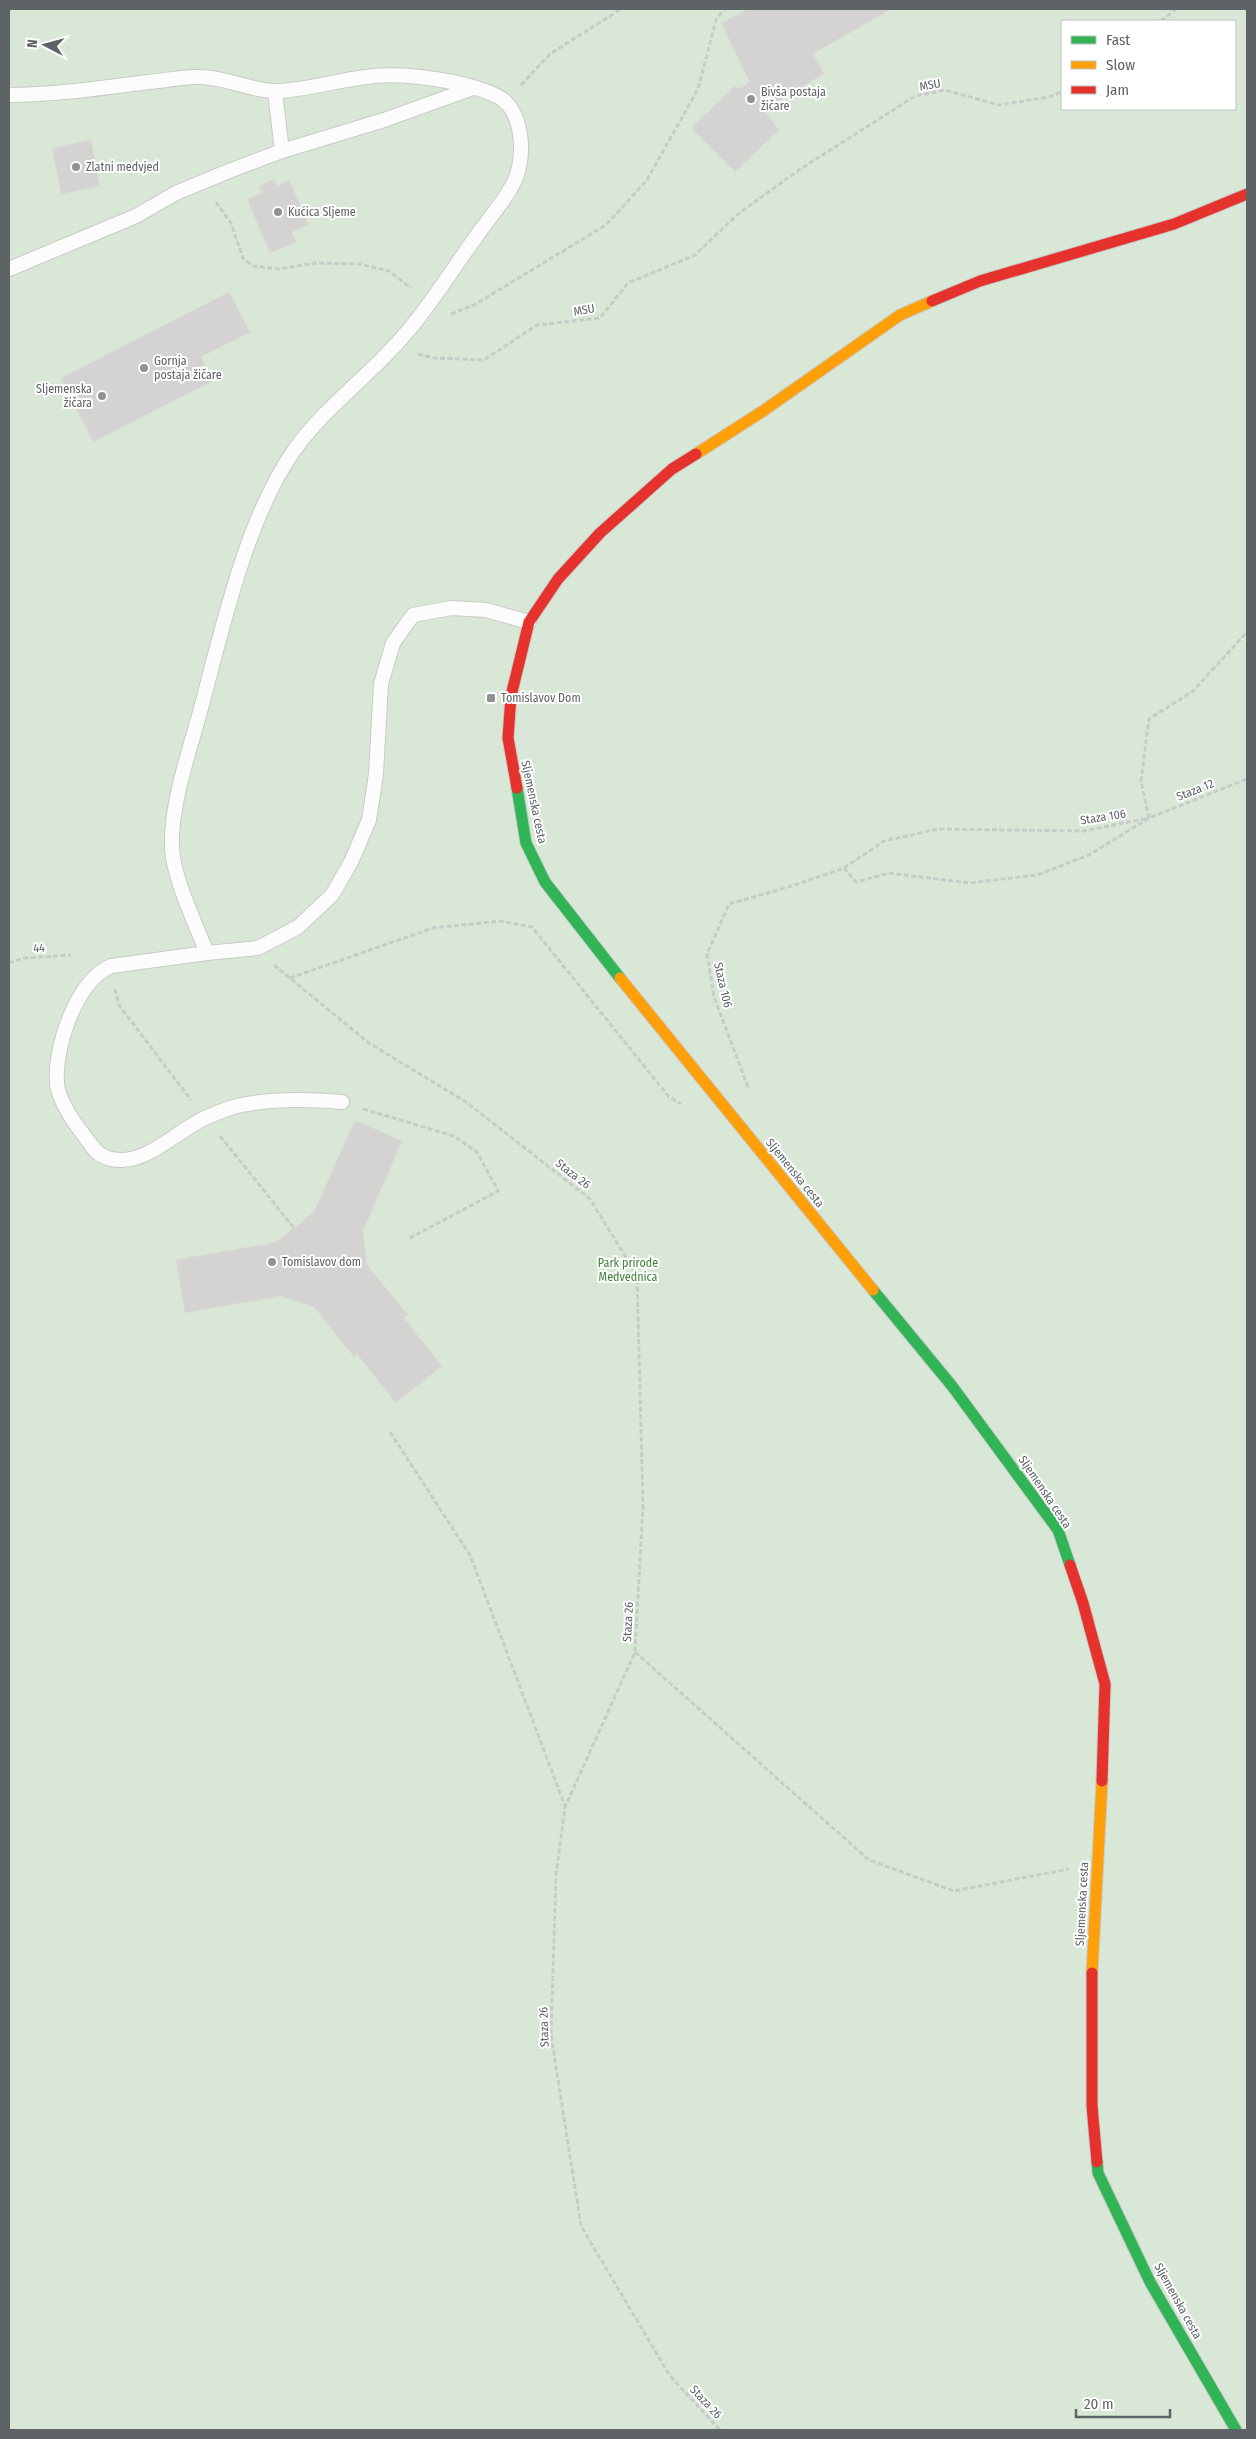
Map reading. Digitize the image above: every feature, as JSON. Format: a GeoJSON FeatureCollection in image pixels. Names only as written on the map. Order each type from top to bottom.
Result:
{"type":"FeatureCollection","features":[{"type":"Feature","properties":{"kind":"main road"},"geometry":{"type":"LineString","coordinates":[[529,622],[558,579],[600,533],[672,469],[763,410],[900,315],[980,281],[1174,224],[1247,194]]}},
{"type":"Feature","properties":{"kind":"main road","name":"Sljemenska cesta"},"geometry":{"type":"LineString","coordinates":[[529,622],[511,696],[508,738],[512,771],[526,843],[545,882],[762,1156],[952,1386],[1058,1530],[1083,1603],[1105,1684],[1099,1864],[1091,1994],[1092,2106],[1098,2173],[1150,2282],[1236,2430]]}},
{"type":"Feature","properties":{"kind":"lane"},"geometry":{"type":"LineString","coordinates":[[9,95],[37,95],[200,76],[275,92],[330,85],[374,76],[440,80],[475,88],[505,100],[517,119],[522,139],[515,181],[430,302],[394,346],[329,407],[294,451],[263,504],[239,574],[188,754],[172,827],[172,853],[186,899],[207,953]]}},
{"type":"Feature","properties":{"kind":"lane"},"geometry":{"type":"LineString","coordinates":[[9,269],[136,216],[176,193],[282,151],[384,120],[475,88]]}},
{"type":"Feature","properties":{"kind":"lane"},"geometry":{"type":"LineString","coordinates":[[275,92],[282,151]]}},
{"type":"Feature","properties":{"kind":"lane"},"geometry":{"type":"LineString","coordinates":[[342,1102],[310,1099],[275,1101],[234,1107],[205,1118],[147,1154],[129,1160],[106,1158],[92,1148],[71,1119],[57,1086],[59,1059],[64,1035],[74,1008],[86,985],[100,971],[111,966],[258,948],[298,927],[332,895],[351,862],[369,820],[376,774],[381,684],[393,643],[413,616],[451,608],[486,610],[529,622]]}},
{"type":"Feature","properties":{"kind":"path"},"geometry":{"type":"LineString","coordinates":[[505,100],[550,54],[621,9]]}},
{"type":"Feature","properties":{"kind":"path"},"geometry":{"type":"LineString","coordinates":[[449,315],[474,306],[606,225],[647,180],[698,89],[716,20],[724,9]]}},
{"type":"Feature","properties":{"kind":"path"},"geometry":{"type":"LineString","coordinates":[[1162,20],[1176,9]]}},
{"type":"Feature","properties":{"kind":"path","name":"MSU"},"geometry":{"type":"LineString","coordinates":[[394,346],[434,358],[484,360],[537,325],[600,318],[628,283],[695,255],[738,214],[799,170],[915,96],[945,90],[999,105],[1049,97],[1061,92]]}},
{"type":"Feature","properties":{"kind":"path"},"geometry":{"type":"LineString","coordinates":[[192,187],[215,200],[232,223],[243,258],[253,266],[279,269],[315,263],[360,264],[388,271],[430,302]]}},
{"type":"Feature","properties":{"kind":"path"},"geometry":{"type":"LineString","coordinates":[[844,868],[856,882],[889,873],[969,883],[1037,875],[1088,855],[1149,818],[1141,781],[1149,719],[1193,691],[1247,632]]}},
{"type":"Feature","properties":{"kind":"path","name":"Staza 12"},"geometry":{"type":"LineString","coordinates":[[1149,818],[1247,779]]}},
{"type":"Feature","properties":{"kind":"path","name":"Staza 106"},"geometry":{"type":"LineString","coordinates":[[749,1090],[714,997],[707,954],[729,904],[792,886],[844,868],[884,841],[938,829],[1084,831],[1149,818]]}},
{"type":"Feature","properties":{"kind":"path","name":"Staza 26"},"geometry":{"type":"LineString","coordinates":[[686,1106],[669,1098],[532,926],[500,921],[433,928],[289,978],[369,1043],[466,1102],[590,1199],[637,1275],[642,1506],[635,1652],[565,1807],[556,1875],[551,2035],[581,2226],[670,2376],[720,2430]]}},
{"type":"Feature","properties":{"kind":"path","name":"44"},"geometry":{"type":"LineString","coordinates":[[9,963],[25,958],[71,954]]}},
{"type":"Feature","properties":{"kind":"path"},"geometry":{"type":"LineString","coordinates":[[119,1005],[205,1118],[294,1228]]}},
{"type":"Feature","properties":{"kind":"path"},"geometry":{"type":"LineString","coordinates":[[342,1102],[454,1136],[477,1152],[498,1190],[408,1239]]}},
{"type":"Feature","properties":{"kind":"path"},"geometry":{"type":"LineString","coordinates":[[390,1432],[470,1555],[565,1807]]}},
{"type":"Feature","properties":{"kind":"path"},"geometry":{"type":"LineString","coordinates":[[635,1652],[869,1860],[954,1891],[1099,1864]]}},
{"type":"Feature","properties":{"kind":"green space","name":"Park prirode Medvednica"},"geometry":{"type":"Polygon","coordinates":[[[9,9],[1247,9],[1247,2430],[9,2430],[9,9]]]}},
{"type":"Feature","properties":{"kind":"building","name":"Bivša postaja žičare"},"geometry":{"type":"Polygon","coordinates":[[[748,9],[891,9],[813,54],[824,74],[763,109],[779,130],[735,172],[691,128],[735,86],[739,89],[750,82],[721,23],[748,9]]]}},
{"type":"Feature","properties":{"kind":"building","name":"Zlatni medvjed"},"geometry":{"type":"Polygon","coordinates":[[[91,140],[100,186],[61,194],[52,148],[91,140]]]}},
{"type":"Feature","properties":{"kind":"building","name":"Kućica Sljeme"},"geometry":{"type":"Polygon","coordinates":[[[274,179],[277,186],[289,180],[309,225],[292,232],[296,242],[270,253],[247,199],[262,193],[259,186],[274,179]]]}},
{"type":"Feature","properties":{"kind":"building","name":"Gornja postaja žičare"},"geometry":{"type":"Polygon","coordinates":[[[229,292],[250,332],[201,357],[213,381],[93,442],[61,378],[229,292]]]}},
{"type":"Feature","properties":{"kind":"building","name":"Tomislavov dom"},"geometry":{"type":"Polygon","coordinates":[[[355,1120],[402,1141],[363,1231],[367,1265],[408,1315],[404,1318],[442,1366],[396,1403],[357,1354],[354,1357],[314,1307],[280,1296],[185,1313],[176,1260],[276,1242],[314,1212],[355,1120]]]}},
{"type":"Feature","properties":{"kind":"traffic: fast"},"geometry":{"type":"LineString","coordinates":[[517,788],[526,843],[545,882],[620,978]]}},
{"type":"Feature","properties":{"kind":"traffic: fast"},"geometry":{"type":"LineString","coordinates":[[873,1290],[952,1386],[1058,1530],[1070,1565]]}},
{"type":"Feature","properties":{"kind":"traffic: fast"},"geometry":{"type":"LineString","coordinates":[[1097,2162],[1098,2173],[1150,2282],[1236,2430]]}},
{"type":"Feature","properties":{"kind":"traffic: slow"},"geometry":{"type":"LineString","coordinates":[[696,454],[763,411],[900,315],[932,301]]}},
{"type":"Feature","properties":{"kind":"traffic: slow"},"geometry":{"type":"LineString","coordinates":[[620,978],[873,1290]]}},
{"type":"Feature","properties":{"kind":"traffic: slow"},"geometry":{"type":"LineString","coordinates":[[1092,1973],[1102,1781]]}},
{"type":"Feature","properties":{"kind":"traffic: jam"},"geometry":{"type":"LineString","coordinates":[[932,301],[980,281],[1174,224],[1247,194]]}},
{"type":"Feature","properties":{"kind":"traffic: jam"},"geometry":{"type":"LineString","coordinates":[[517,788],[508,738],[511,696],[529,622],[558,579],[600,533],[672,469],[696,454]]}},
{"type":"Feature","properties":{"kind":"traffic: jam"},"geometry":{"type":"LineString","coordinates":[[1070,1565],[1083,1603],[1105,1684],[1102,1781]]}},
{"type":"Feature","properties":{"kind":"traffic: jam"},"geometry":{"type":"LineString","coordinates":[[1092,1973],[1092,2106],[1097,2162]]}},
{"type":"Feature","properties":{"kind":"place","name":"Bivša postaja žičare"},"geometry":{"type":"Point","coordinates":[751,99]}},
{"type":"Feature","properties":{"kind":"place","name":"Zlatni medvjed"},"geometry":{"type":"Point","coordinates":[76,167]}},
{"type":"Feature","properties":{"kind":"place","name":"Kućica Sljeme"},"geometry":{"type":"Point","coordinates":[278,212]}},
{"type":"Feature","properties":{"kind":"place","name":"Gornja postaja žičare"},"geometry":{"type":"Point","coordinates":[144,368]}},
{"type":"Feature","properties":{"kind":"place","name":"Sljemenska žičara"},"geometry":{"type":"Point","coordinates":[102,396]}},
{"type":"Feature","properties":{"kind":"place","name":"Tomislavov Dom"},"geometry":{"type":"Point","coordinates":[491,698]}},
{"type":"Feature","properties":{"kind":"place","name":"Tomislavov dom"},"geometry":{"type":"Point","coordinates":[272,1262]}}]}
